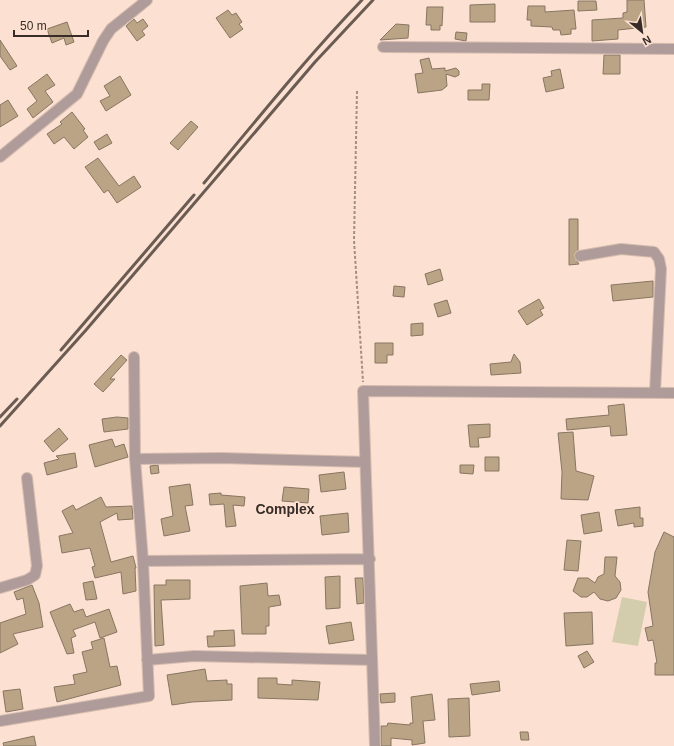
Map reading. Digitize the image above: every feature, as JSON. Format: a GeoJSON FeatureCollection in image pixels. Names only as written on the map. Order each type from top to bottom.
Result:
{"type":"FeatureCollection","features":[{"type":"Feature","properties":{"kind":"street"},"geometry":{"type":"LineString","coordinates":[[0,157],[77,94],[103,41],[111,29],[147,0]]}},
{"type":"Feature","properties":{"kind":"street"},"geometry":{"type":"LineString","coordinates":[[383,47],[674,49]]}},
{"type":"Feature","properties":{"kind":"street"},"geometry":{"type":"LineString","coordinates":[[580,256],[621,249],[654,252],[659,259],[662,269],[655,392]]}},
{"type":"Feature","properties":{"kind":"street"},"geometry":{"type":"LineString","coordinates":[[0,721],[149,696],[143,561],[135,459],[134,357]]}},
{"type":"Feature","properties":{"kind":"street"},"geometry":{"type":"LineString","coordinates":[[374,746],[370,559],[363,391],[674,393]]}},
{"type":"Feature","properties":{"kind":"street"},"geometry":{"type":"LineString","coordinates":[[135,459],[221,458],[366,462]]}},
{"type":"Feature","properties":{"kind":"street"},"geometry":{"type":"LineString","coordinates":[[0,588],[27,580],[35,575],[37,566],[27,478]]}},
{"type":"Feature","properties":{"kind":"street"},"geometry":{"type":"LineString","coordinates":[[143,561],[370,559]]}},
{"type":"Feature","properties":{"kind":"street"},"geometry":{"type":"LineString","coordinates":[[147,660],[194,656],[372,660]]}},
{"type":"Feature","properties":{"kind":"path"},"geometry":{"type":"LineString","coordinates":[[357,91],[354,240],[363,391]]}},
{"type":"Feature","properties":{"kind":"shaded area"},"geometry":{"type":"Polygon","coordinates":[[[622,597],[647,602],[638,646],[612,642],[622,597]]]}},
{"type":"Feature","properties":{"kind":"building"},"geometry":{"type":"Polygon","coordinates":[[[627,0],[644,0],[646,27],[618,30],[618,39],[592,41],[592,20],[623,18],[623,13],[627,12],[627,0]]]}},
{"type":"Feature","properties":{"kind":"building"},"geometry":{"type":"Polygon","coordinates":[[[578,1],[596,1],[597,10],[578,11],[578,1]]]}},
{"type":"Feature","properties":{"kind":"building"},"geometry":{"type":"Polygon","coordinates":[[[495,4],[495,22],[470,22],[470,5],[495,4]]]}},
{"type":"Feature","properties":{"kind":"building"},"geometry":{"type":"Polygon","coordinates":[[[528,6],[545,6],[545,12],[574,10],[576,29],[571,29],[571,34],[561,35],[560,30],[553,30],[552,27],[531,26],[531,20],[527,20],[528,6]]]}},
{"type":"Feature","properties":{"kind":"building"},"geometry":{"type":"Polygon","coordinates":[[[427,7],[443,7],[442,26],[440,25],[440,30],[431,30],[431,25],[426,25],[427,7]]]}},
{"type":"Feature","properties":{"kind":"building"},"geometry":{"type":"Polygon","coordinates":[[[228,10],[232,15],[236,13],[242,22],[239,24],[243,29],[230,38],[216,18],[228,10]]]}},
{"type":"Feature","properties":{"kind":"building"},"geometry":{"type":"Polygon","coordinates":[[[134,19],[137,23],[143,19],[148,26],[142,31],[145,35],[137,41],[126,26],[134,19]]]}},
{"type":"Feature","properties":{"kind":"building"},"geometry":{"type":"Polygon","coordinates":[[[67,22],[74,42],[66,45],[64,38],[52,43],[47,29],[67,22]]]}},
{"type":"Feature","properties":{"kind":"building"},"geometry":{"type":"Polygon","coordinates":[[[396,24],[409,25],[408,38],[380,40],[396,24]]]}},
{"type":"Feature","properties":{"kind":"building"},"geometry":{"type":"Polygon","coordinates":[[[456,32],[467,33],[466,41],[455,39],[456,32]]]}},
{"type":"Feature","properties":{"kind":"building"},"geometry":{"type":"Polygon","coordinates":[[[0,40],[17,66],[10,70],[0,56],[0,40]]]}},
{"type":"Feature","properties":{"kind":"building"},"geometry":{"type":"Polygon","coordinates":[[[604,55],[620,55],[620,74],[603,74],[604,55]]]}},
{"type":"Feature","properties":{"kind":"building"},"geometry":{"type":"Polygon","coordinates":[[[429,58],[432,69],[445,68],[445,71],[456,68],[459,71],[459,75],[455,77],[446,74],[447,86],[442,90],[418,93],[415,74],[423,73],[420,60],[429,58]]]}},
{"type":"Feature","properties":{"kind":"building"},"geometry":{"type":"Polygon","coordinates":[[[560,69],[564,88],[546,92],[543,78],[552,76],[551,71],[560,69]]]}},
{"type":"Feature","properties":{"kind":"building"},"geometry":{"type":"Polygon","coordinates":[[[47,74],[55,85],[45,91],[53,102],[33,118],[27,109],[37,101],[28,88],[47,74]]]}},
{"type":"Feature","properties":{"kind":"building"},"geometry":{"type":"Polygon","coordinates":[[[120,76],[131,95],[106,111],[100,101],[110,96],[104,86],[120,76]]]}},
{"type":"Feature","properties":{"kind":"building"},"geometry":{"type":"Polygon","coordinates":[[[482,84],[490,84],[489,100],[468,100],[468,90],[482,90],[482,84]]]}},
{"type":"Feature","properties":{"kind":"building"},"geometry":{"type":"Polygon","coordinates":[[[8,100],[18,116],[0,127],[0,105],[8,100]]]}},
{"type":"Feature","properties":{"kind":"building"},"geometry":{"type":"Polygon","coordinates":[[[72,112],[85,129],[83,130],[88,137],[74,149],[64,137],[54,144],[47,134],[62,124],[60,122],[72,112]]]}},
{"type":"Feature","properties":{"kind":"building"},"geometry":{"type":"Polygon","coordinates":[[[191,121],[198,127],[178,150],[170,143],[191,121]]]}},
{"type":"Feature","properties":{"kind":"building"},"geometry":{"type":"Polygon","coordinates":[[[107,134],[112,143],[99,150],[94,142],[107,134]]]}},
{"type":"Feature","properties":{"kind":"building"},"geometry":{"type":"Polygon","coordinates":[[[98,158],[119,186],[134,176],[141,187],[117,203],[108,190],[104,193],[85,167],[98,158]]]}},
{"type":"Feature","properties":{"kind":"building"},"geometry":{"type":"Polygon","coordinates":[[[569,219],[578,219],[578,250],[574,257],[579,264],[569,265],[569,219]]]}},
{"type":"Feature","properties":{"kind":"building"},"geometry":{"type":"Polygon","coordinates":[[[440,269],[443,280],[428,285],[425,274],[440,269]]]}},
{"type":"Feature","properties":{"kind":"building"},"geometry":{"type":"Polygon","coordinates":[[[653,281],[653,297],[613,301],[611,285],[653,281]]]}},
{"type":"Feature","properties":{"kind":"building"},"geometry":{"type":"Polygon","coordinates":[[[394,286],[405,287],[404,297],[393,296],[394,286]]]}},
{"type":"Feature","properties":{"kind":"building"},"geometry":{"type":"Polygon","coordinates":[[[539,299],[544,308],[540,310],[543,315],[527,325],[518,311],[539,299]]]}},
{"type":"Feature","properties":{"kind":"building"},"geometry":{"type":"Polygon","coordinates":[[[447,300],[451,313],[438,317],[434,304],[447,300]]]}},
{"type":"Feature","properties":{"kind":"building"},"geometry":{"type":"Polygon","coordinates":[[[423,323],[423,335],[411,336],[411,324],[423,323]]]}},
{"type":"Feature","properties":{"kind":"building"},"geometry":{"type":"Polygon","coordinates":[[[375,343],[393,343],[393,355],[387,355],[387,363],[375,363],[375,343]]]}},
{"type":"Feature","properties":{"kind":"building"},"geometry":{"type":"Polygon","coordinates":[[[514,354],[520,362],[521,373],[491,375],[490,364],[511,362],[514,354]]]}},
{"type":"Feature","properties":{"kind":"building"},"geometry":{"type":"Polygon","coordinates":[[[121,355],[127,360],[110,379],[115,379],[103,392],[94,384],[121,355]]]}},
{"type":"Feature","properties":{"kind":"building"},"geometry":{"type":"Polygon","coordinates":[[[624,404],[627,435],[611,436],[610,426],[567,430],[566,419],[609,415],[608,406],[624,404]]]}},
{"type":"Feature","properties":{"kind":"building"},"geometry":{"type":"Polygon","coordinates":[[[117,417],[128,418],[128,429],[104,432],[102,419],[117,417]]]}},
{"type":"Feature","properties":{"kind":"building"},"geometry":{"type":"Polygon","coordinates":[[[490,424],[490,437],[478,438],[479,447],[470,447],[468,425],[490,424]]]}},
{"type":"Feature","properties":{"kind":"building"},"geometry":{"type":"Polygon","coordinates":[[[59,428],[68,439],[53,452],[44,441],[59,428]]]}},
{"type":"Feature","properties":{"kind":"building"},"geometry":{"type":"Polygon","coordinates":[[[573,432],[576,471],[594,476],[588,500],[561,499],[562,472],[558,433],[573,432]]]}},
{"type":"Feature","properties":{"kind":"building"},"geometry":{"type":"Polygon","coordinates":[[[112,439],[115,447],[124,444],[128,457],[95,467],[89,445],[112,439]]]}},
{"type":"Feature","properties":{"kind":"building"},"geometry":{"type":"Polygon","coordinates":[[[75,453],[77,467],[47,475],[44,463],[59,459],[56,456],[75,453]]]}},
{"type":"Feature","properties":{"kind":"building"},"geometry":{"type":"Polygon","coordinates":[[[485,457],[499,457],[499,471],[485,471],[485,457]]]}},
{"type":"Feature","properties":{"kind":"building"},"geometry":{"type":"Polygon","coordinates":[[[158,465],[159,473],[151,474],[150,466],[158,465]]]}},
{"type":"Feature","properties":{"kind":"building"},"geometry":{"type":"Polygon","coordinates":[[[460,465],[474,465],[473,474],[460,473],[460,465]]]}},
{"type":"Feature","properties":{"kind":"building"},"geometry":{"type":"Polygon","coordinates":[[[344,472],[346,489],[321,492],[319,475],[344,472]]]}},
{"type":"Feature","properties":{"kind":"building"},"geometry":{"type":"Polygon","coordinates":[[[190,484],[193,505],[185,506],[190,531],[164,536],[161,519],[173,516],[169,487],[190,484]]]}},
{"type":"Feature","properties":{"kind":"building"},"geometry":{"type":"Polygon","coordinates":[[[284,487],[309,489],[308,503],[282,501],[284,487]]]}},
{"type":"Feature","properties":{"kind":"building"},"geometry":{"type":"Polygon","coordinates":[[[221,493],[221,495],[245,497],[244,506],[233,505],[236,526],[226,527],[224,504],[210,505],[209,494],[221,493]]]}},
{"type":"Feature","properties":{"kind":"building"},"geometry":{"type":"Polygon","coordinates":[[[101,497],[106,507],[132,506],[133,519],[118,520],[117,513],[100,522],[111,562],[133,556],[136,568],[136,591],[123,594],[121,572],[95,578],[92,567],[95,566],[90,548],[62,553],[59,536],[73,533],[62,511],[73,505],[76,510],[101,497]]]}},
{"type":"Feature","properties":{"kind":"building"},"geometry":{"type":"Polygon","coordinates":[[[640,507],[640,518],[643,518],[643,526],[634,527],[634,523],[618,526],[615,510],[640,507]]]}},
{"type":"Feature","properties":{"kind":"building"},"geometry":{"type":"Polygon","coordinates":[[[599,512],[602,531],[584,534],[581,515],[599,512]]]}},
{"type":"Feature","properties":{"kind":"building"},"geometry":{"type":"Polygon","coordinates":[[[348,513],[349,532],[322,535],[320,516],[348,513]]]}},
{"type":"Feature","properties":{"kind":"building"},"geometry":{"type":"Polygon","coordinates":[[[664,532],[674,537],[674,675],[655,675],[655,663],[657,663],[653,640],[648,641],[645,628],[653,626],[648,592],[655,552],[664,532]]]}},
{"type":"Feature","properties":{"kind":"building"},"geometry":{"type":"Polygon","coordinates":[[[567,540],[581,541],[578,571],[564,570],[567,540]]]}},
{"type":"Feature","properties":{"kind":"building"},"geometry":{"type":"Polygon","coordinates":[[[605,557],[617,557],[615,576],[620,582],[621,590],[616,598],[608,601],[600,599],[594,592],[587,597],[581,597],[573,591],[578,578],[588,578],[595,583],[598,577],[604,574],[605,557]]]}},
{"type":"Feature","properties":{"kind":"building"},"geometry":{"type":"Polygon","coordinates":[[[340,576],[340,608],[326,609],[325,577],[340,576]]]}},
{"type":"Feature","properties":{"kind":"building"},"geometry":{"type":"Polygon","coordinates":[[[355,578],[363,578],[364,603],[357,604],[355,578]]]}},
{"type":"Feature","properties":{"kind":"building"},"geometry":{"type":"Polygon","coordinates":[[[166,580],[190,580],[190,599],[161,600],[164,645],[155,646],[154,585],[166,585],[166,580]]]}},
{"type":"Feature","properties":{"kind":"building"},"geometry":{"type":"Polygon","coordinates":[[[93,581],[97,599],[86,600],[83,583],[93,581]]]}},
{"type":"Feature","properties":{"kind":"building"},"geometry":{"type":"Polygon","coordinates":[[[267,583],[268,596],[279,595],[281,605],[269,607],[269,626],[266,626],[266,634],[242,634],[240,586],[267,583]]]}},
{"type":"Feature","properties":{"kind":"building"},"geometry":{"type":"Polygon","coordinates":[[[32,585],[39,603],[43,627],[13,634],[18,644],[0,653],[0,623],[26,614],[23,598],[17,600],[14,592],[32,585]]]}},
{"type":"Feature","properties":{"kind":"building"},"geometry":{"type":"Polygon","coordinates":[[[70,604],[74,612],[83,609],[86,617],[109,609],[117,632],[100,638],[95,622],[73,630],[76,636],[71,638],[74,653],[67,654],[50,612],[70,604]]]}},
{"type":"Feature","properties":{"kind":"building"},"geometry":{"type":"Polygon","coordinates":[[[592,612],[593,644],[566,646],[564,613],[592,612]]]}},
{"type":"Feature","properties":{"kind":"building"},"geometry":{"type":"Polygon","coordinates":[[[351,622],[354,640],[329,644],[326,626],[351,622]]]}},
{"type":"Feature","properties":{"kind":"building"},"geometry":{"type":"Polygon","coordinates":[[[234,630],[235,646],[208,647],[207,636],[214,636],[214,631],[234,630]]]}},
{"type":"Feature","properties":{"kind":"building"},"geometry":{"type":"Polygon","coordinates":[[[104,638],[110,667],[117,666],[121,685],[57,702],[54,687],[75,684],[73,675],[87,672],[82,652],[93,649],[91,642],[104,638]]]}},
{"type":"Feature","properties":{"kind":"building"},"geometry":{"type":"Polygon","coordinates":[[[587,651],[594,662],[584,668],[578,656],[587,651]]]}},
{"type":"Feature","properties":{"kind":"building"},"geometry":{"type":"Polygon","coordinates":[[[205,669],[207,681],[227,680],[227,684],[232,684],[232,700],[192,702],[172,705],[167,675],[205,669]]]}},
{"type":"Feature","properties":{"kind":"building"},"geometry":{"type":"Polygon","coordinates":[[[258,678],[277,678],[277,684],[292,685],[292,680],[320,682],[318,700],[258,698],[258,678]]]}},
{"type":"Feature","properties":{"kind":"building"},"geometry":{"type":"Polygon","coordinates":[[[499,681],[500,691],[472,695],[470,684],[499,681]]]}},
{"type":"Feature","properties":{"kind":"building"},"geometry":{"type":"Polygon","coordinates":[[[20,689],[23,709],[6,712],[3,691],[20,689]]]}},
{"type":"Feature","properties":{"kind":"building"},"geometry":{"type":"Polygon","coordinates":[[[395,693],[395,702],[381,703],[380,694],[395,693]]]}},
{"type":"Feature","properties":{"kind":"building"},"geometry":{"type":"Polygon","coordinates":[[[432,694],[435,720],[423,721],[425,743],[412,745],[412,740],[391,738],[391,746],[381,746],[381,726],[387,726],[388,723],[410,725],[410,723],[413,723],[411,697],[432,694]]]}},
{"type":"Feature","properties":{"kind":"building"},"geometry":{"type":"Polygon","coordinates":[[[469,698],[470,736],[449,737],[448,699],[469,698]]]}},
{"type":"Feature","properties":{"kind":"building"},"geometry":{"type":"Polygon","coordinates":[[[520,732],[528,732],[529,740],[521,740],[520,732]]]}},
{"type":"Feature","properties":{"kind":"building"},"geometry":{"type":"Polygon","coordinates":[[[34,736],[36,746],[4,746],[3,743],[34,736]]]}},
{"type":"Feature","properties":{"kind":"railway"},"geometry":{"type":"LineString","coordinates":[[204,183],[301,67],[362,0]]}},
{"type":"Feature","properties":{"kind":"railway"},"geometry":{"type":"LineString","coordinates":[[0,426],[86,330],[315,62],[373,0]]}},
{"type":"Feature","properties":{"kind":"railway"},"geometry":{"type":"LineString","coordinates":[[61,350],[194,195]]}},
{"type":"Feature","properties":{"kind":"railway"},"geometry":{"type":"LineString","coordinates":[[0,417],[17,399]]}},
{"type":"Feature","properties":{"kind":"district","name":"Complex"},"geometry":{"type":"Point","coordinates":[285,509]}}]}
